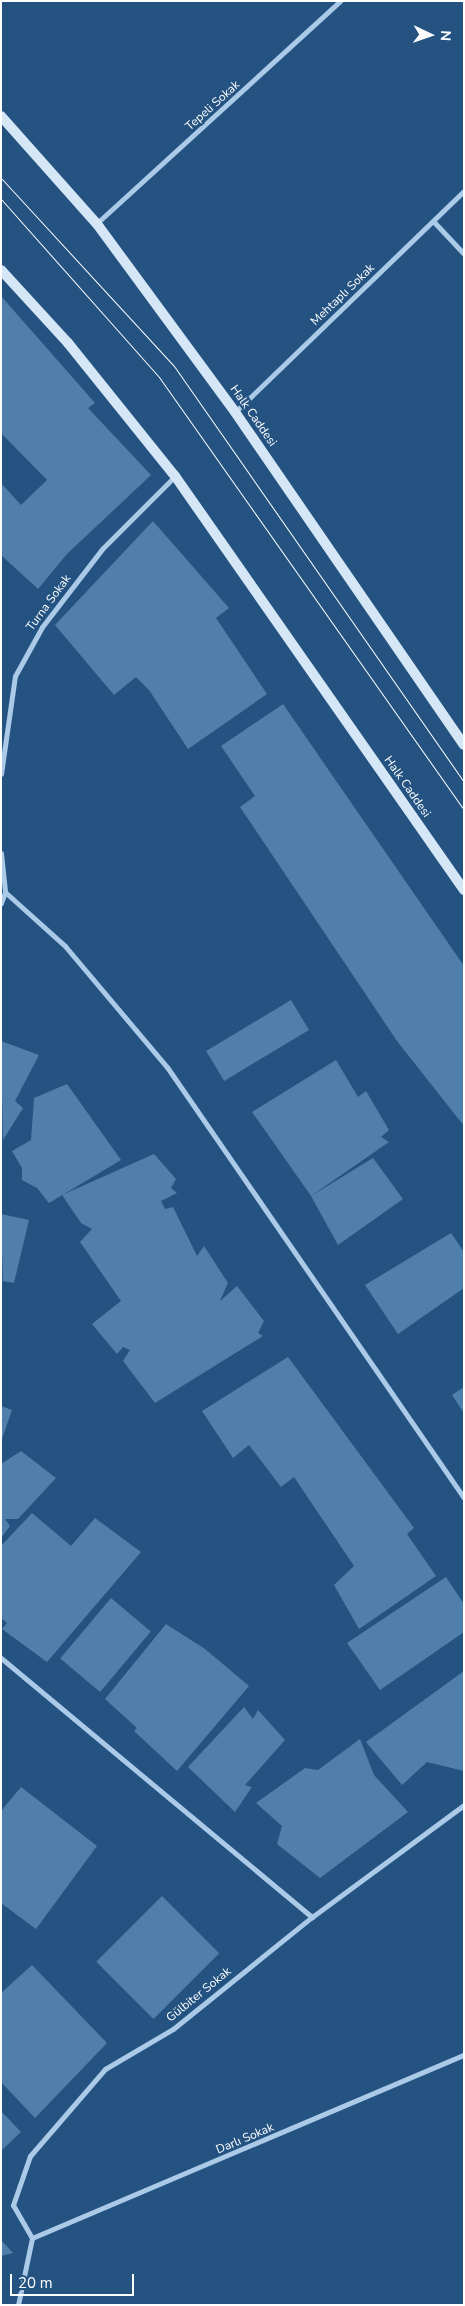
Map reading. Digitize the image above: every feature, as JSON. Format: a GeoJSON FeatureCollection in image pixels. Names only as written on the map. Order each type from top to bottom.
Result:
{"type":"FeatureCollection","features":[{"type":"Feature","properties":{"kind":"main road","name":"Halk Caddesi"},"geometry":{"type":"LineString","coordinates":[[1,116],[97,224],[235,412],[464,745]]}},
{"type":"Feature","properties":{"kind":"main road","name":"Halk Caddesi"},"geometry":{"type":"LineString","coordinates":[[1,270],[68,343],[175,476],[464,890]]}},
{"type":"Feature","properties":{"kind":"street","name":"Tepeli Sokak"},"geometry":{"type":"LineString","coordinates":[[97,224],[340,1]]}},
{"type":"Feature","properties":{"kind":"street","name":"Mehtaplı Sokak"},"geometry":{"type":"LineString","coordinates":[[235,412],[464,191]]}},
{"type":"Feature","properties":{"kind":"street"},"geometry":{"type":"LineString","coordinates":[[434,222],[464,254]]}},
{"type":"Feature","properties":{"kind":"street","name":"Turna Sokak"},"geometry":{"type":"LineString","coordinates":[[1,774],[15,676],[42,627],[102,549],[175,476]]}},
{"type":"Feature","properties":{"kind":"street"},"geometry":{"type":"LineString","coordinates":[[1,853],[5,892],[1,903]]}},
{"type":"Feature","properties":{"kind":"street"},"geometry":{"type":"LineString","coordinates":[[5,892],[65,946],[167,1067],[464,1498]]}},
{"type":"Feature","properties":{"kind":"street"},"geometry":{"type":"LineString","coordinates":[[1,1658],[312,1917]]}},
{"type":"Feature","properties":{"kind":"street","name":"Gülbiter Sokak"},"geometry":{"type":"LineString","coordinates":[[32,2238],[14,2205],[30,2156],[105,2070],[173,2029],[312,1917],[464,1805]]}},
{"type":"Feature","properties":{"kind":"street","name":"Darlı Sokak"},"geometry":{"type":"LineString","coordinates":[[32,2238],[464,2055]]}},
{"type":"Feature","properties":{"kind":"street"},"geometry":{"type":"LineString","coordinates":[[18,2305],[32,2238]]}},
{"type":"Feature","properties":{"kind":"building"},"geometry":{"type":"Polygon","coordinates":[[[1,296],[95,403],[88,408],[151,475],[67,554],[38,589],[1,555],[1,483],[21,505],[47,480],[1,433],[1,296]]]}},
{"type":"Feature","properties":{"kind":"building"},"geometry":{"type":"Polygon","coordinates":[[[153,521],[229,608],[216,618],[267,694],[188,749],[149,690],[136,677],[114,695],[55,625],[153,521]]]}},
{"type":"Feature","properties":{"kind":"building"},"geometry":{"type":"Polygon","coordinates":[[[283,704],[464,966],[464,1126],[397,1041],[240,807],[255,796],[221,746],[283,704]]]}},
{"type":"Feature","properties":{"kind":"building"},"geometry":{"type":"Polygon","coordinates":[[[291,1000],[309,1030],[224,1081],[206,1051],[291,1000]]]}},
{"type":"Feature","properties":{"kind":"building"},"geometry":{"type":"Polygon","coordinates":[[[1,1041],[39,1055],[15,1101],[23,1108],[3,1140],[3,1147],[1,1041]]]}},
{"type":"Feature","properties":{"kind":"building"},"geometry":{"type":"Polygon","coordinates":[[[336,1060],[358,1097],[366,1091],[389,1130],[381,1137],[389,1142],[311,1196],[252,1112],[336,1060]]]}},
{"type":"Feature","properties":{"kind":"building"},"geometry":{"type":"Polygon","coordinates":[[[67,1084],[121,1160],[49,1203],[37,1188],[22,1180],[22,1168],[12,1151],[31,1140],[34,1098],[67,1084]]]}},
{"type":"Feature","properties":{"kind":"building"},"geometry":{"type":"Polygon","coordinates":[[[154,1154],[176,1179],[171,1188],[177,1193],[161,1201],[165,1209],[173,1207],[197,1256],[204,1246],[228,1283],[220,1301],[237,1286],[264,1321],[258,1333],[263,1336],[155,1403],[123,1361],[130,1350],[123,1347],[117,1354],[92,1324],[121,1301],[80,1242],[92,1229],[81,1223],[62,1195],[154,1154]]]}},
{"type":"Feature","properties":{"kind":"building"},"geometry":{"type":"Polygon","coordinates":[[[373,1158],[403,1199],[338,1245],[311,1196],[373,1158]]]}},
{"type":"Feature","properties":{"kind":"building"},"geometry":{"type":"Polygon","coordinates":[[[1,1214],[29,1220],[14,1283],[3,1281],[3,1289],[1,1214]]]}},
{"type":"Feature","properties":{"kind":"building"},"geometry":{"type":"Polygon","coordinates":[[[451,1233],[464,1252],[464,1288],[398,1334],[365,1285],[451,1233]]]}},
{"type":"Feature","properties":{"kind":"building"},"geometry":{"type":"Polygon","coordinates":[[[288,1357],[414,1528],[407,1534],[436,1576],[359,1629],[334,1585],[354,1566],[294,1477],[281,1487],[249,1445],[233,1458],[202,1411],[288,1357]]]}},
{"type":"Feature","properties":{"kind":"building"},"geometry":{"type":"Polygon","coordinates":[[[464,1387],[464,1413],[452,1395],[464,1387]]]}},
{"type":"Feature","properties":{"kind":"building"},"geometry":{"type":"Polygon","coordinates":[[[1,1406],[12,1410],[2,1439],[1,1439],[1,1406]]]}},
{"type":"Feature","properties":{"kind":"building"},"geometry":{"type":"Polygon","coordinates":[[[21,1451],[56,1478],[18,1519],[5,1519],[10,1526],[1,1538],[1,1464],[21,1451]]]}},
{"type":"Feature","properties":{"kind":"building"},"geometry":{"type":"Polygon","coordinates":[[[32,1513],[71,1546],[95,1518],[141,1552],[47,1662],[2,1629],[7,1623],[1,1618],[1,1546],[32,1513]]]}},
{"type":"Feature","properties":{"kind":"building"},"geometry":{"type":"Polygon","coordinates":[[[446,1577],[464,1604],[464,1632],[380,1690],[347,1643],[446,1577]]]}},
{"type":"Feature","properties":{"kind":"building"},"geometry":{"type":"Polygon","coordinates":[[[111,1598],[151,1631],[100,1692],[60,1659],[111,1598]]]}},
{"type":"Feature","properties":{"kind":"building"},"geometry":{"type":"Polygon","coordinates":[[[166,1624],[205,1649],[249,1686],[177,1771],[134,1731],[137,1728],[105,1699],[166,1624]]]}},
{"type":"Feature","properties":{"kind":"building"},"geometry":{"type":"Polygon","coordinates":[[[464,1671],[464,1771],[427,1762],[402,1785],[366,1742],[464,1671]]]}},
{"type":"Feature","properties":{"kind":"building"},"geometry":{"type":"Polygon","coordinates":[[[244,1707],[253,1719],[258,1710],[285,1740],[245,1785],[252,1787],[235,1812],[188,1767],[244,1707]]]}},
{"type":"Feature","properties":{"kind":"building"},"geometry":{"type":"Polygon","coordinates":[[[360,1739],[374,1775],[408,1812],[320,1878],[277,1844],[282,1826],[256,1803],[305,1768],[318,1770],[360,1739]]]}},
{"type":"Feature","properties":{"kind":"building"},"geometry":{"type":"Polygon","coordinates":[[[21,1787],[97,1846],[36,1929],[1,1903],[1,1811],[21,1787]]]}},
{"type":"Feature","properties":{"kind":"building"},"geometry":{"type":"Polygon","coordinates":[[[162,1896],[219,1953],[154,2019],[96,1962],[162,1896]]]}},
{"type":"Feature","properties":{"kind":"building"},"geometry":{"type":"Polygon","coordinates":[[[32,1965],[107,2043],[35,2118],[1,2082],[1,1993],[32,1965]]]}},
{"type":"Feature","properties":{"kind":"building"},"geometry":{"type":"Polygon","coordinates":[[[1,2111],[21,2132],[1,2151],[1,2111]]]}},
{"type":"Feature","properties":{"kind":"building"},"geometry":{"type":"Polygon","coordinates":[[[1,2240],[13,2253],[1,2256],[1,2240]]]}},
{"type":"Feature","properties":{"kind":"tram line"},"geometry":{"type":"LineString","coordinates":[[1,178],[174,366],[464,782]]}},
{"type":"Feature","properties":{"kind":"tram line"},"geometry":{"type":"LineString","coordinates":[[1,199],[159,377],[464,810]]}}]}
